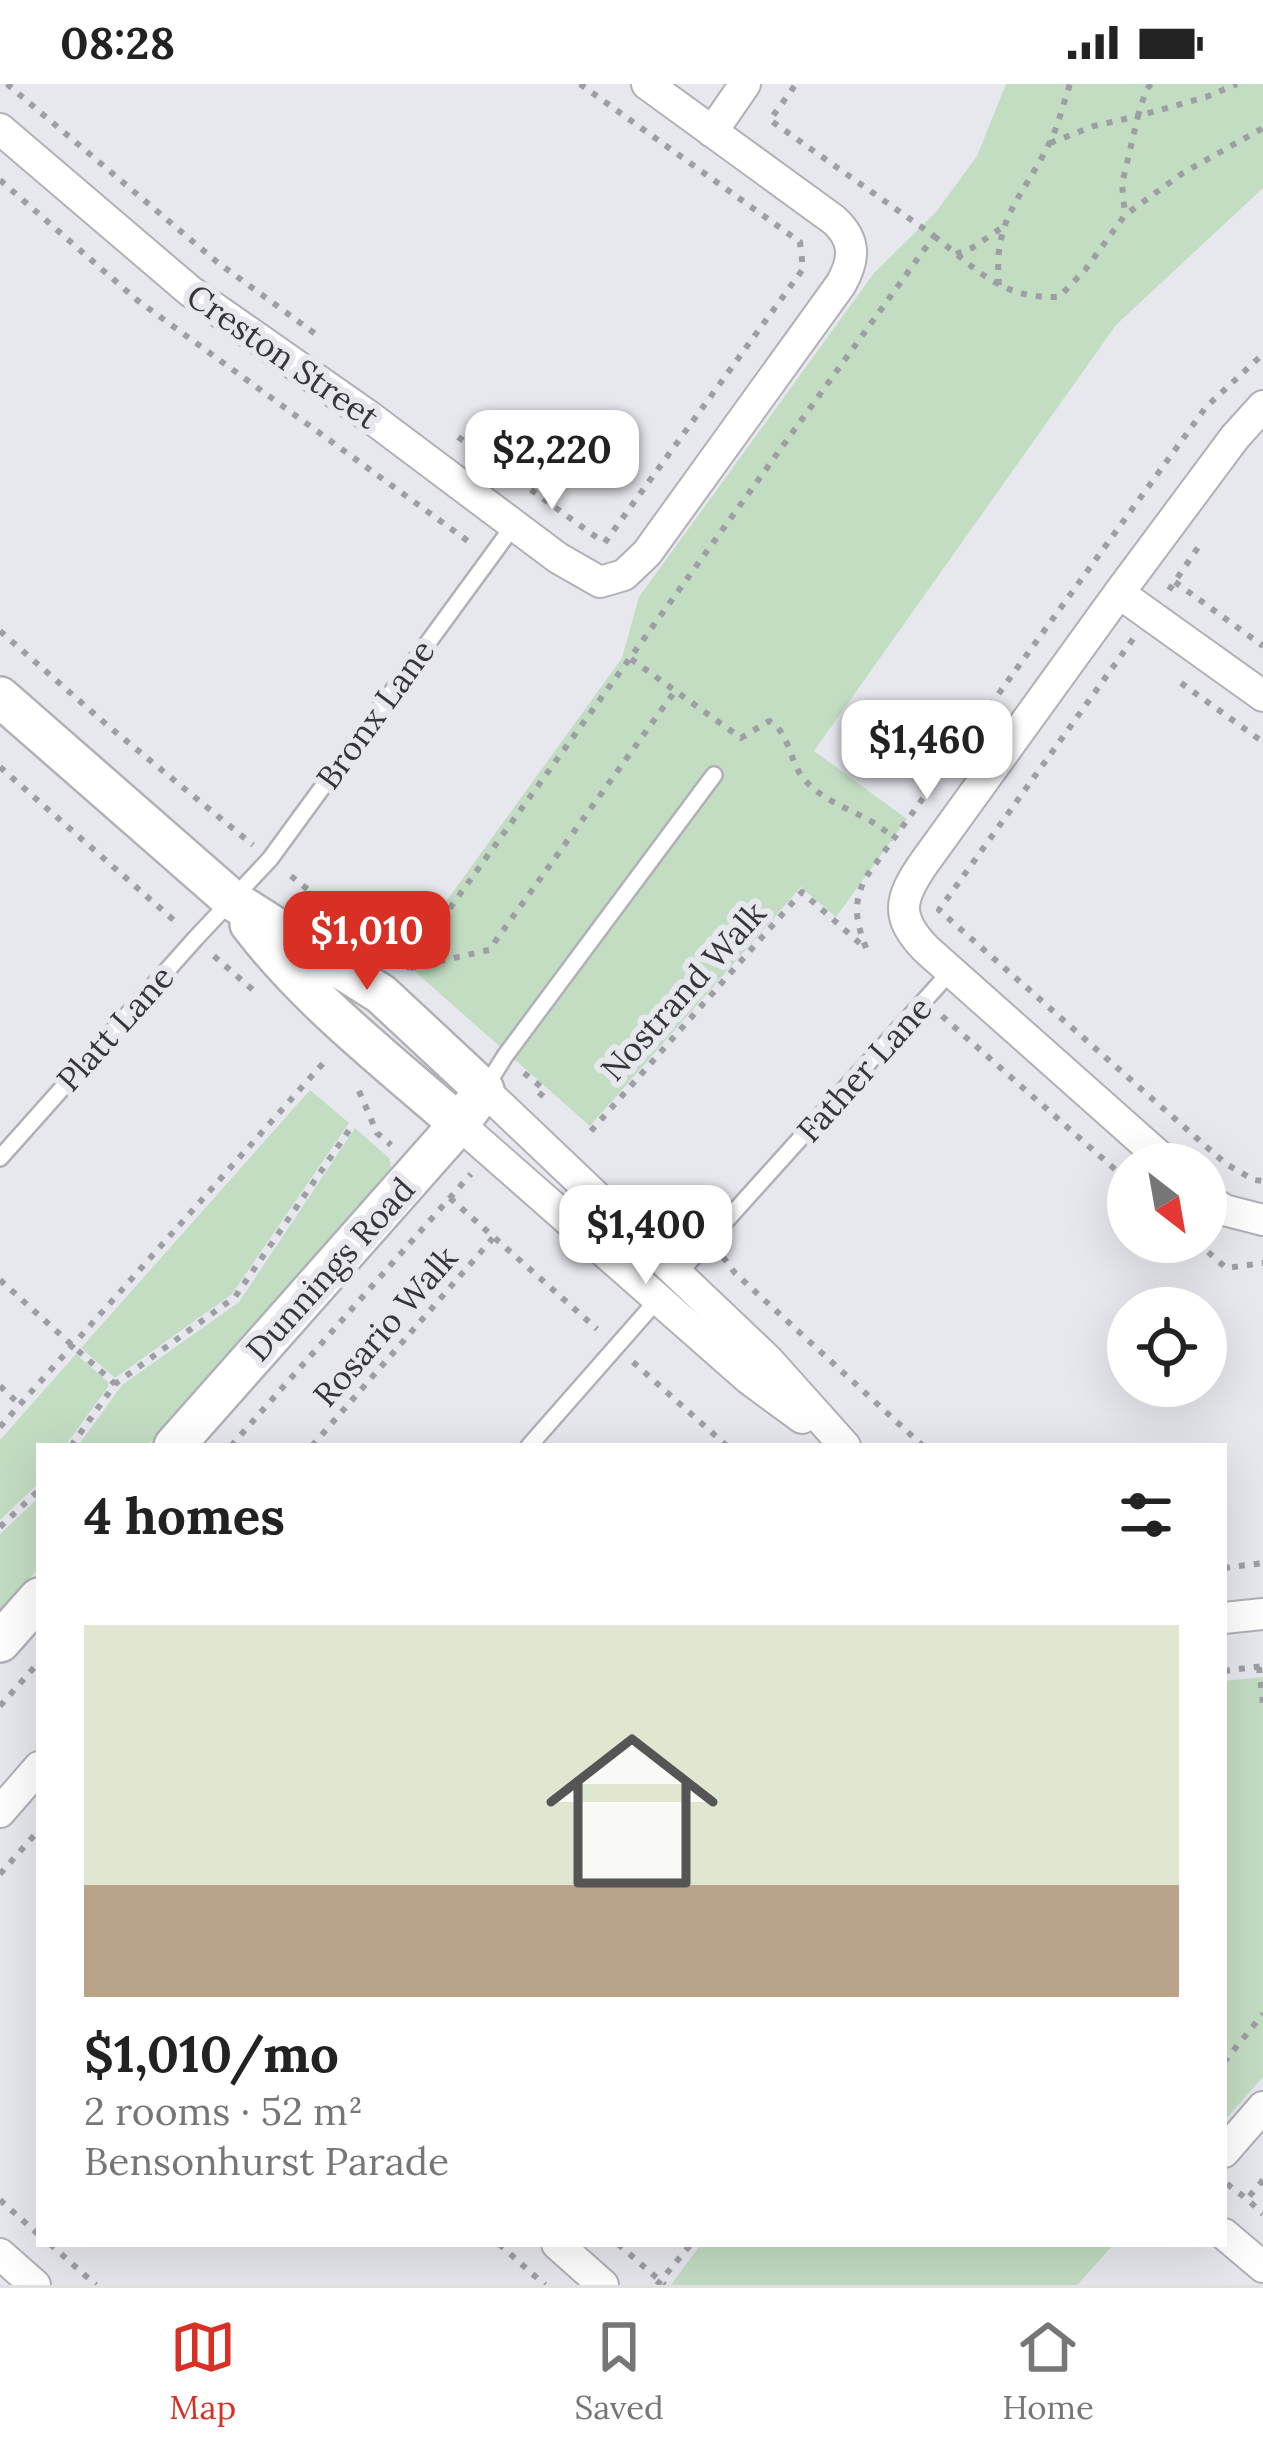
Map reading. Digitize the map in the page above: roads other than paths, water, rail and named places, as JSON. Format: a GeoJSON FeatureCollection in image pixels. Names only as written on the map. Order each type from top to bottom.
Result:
{"type":"FeatureCollection","features":[{"type":"Feature","properties":{"kind":"street"},"geometry":{"type":"LineString","coordinates":[[647,84],[712,132],[745,84]]}},
{"type":"Feature","properties":{"kind":"street","name":"Creston Street"},"geometry":{"type":"LineString","coordinates":[[0,129],[190,291],[600,582],[624,575],[647,553],[841,284],[853,259],[850,239],[834,220],[712,132]]}},
{"type":"Feature","properties":{"kind":"street"},"geometry":{"type":"LineString","coordinates":[[1144,1143],[926,950],[906,925],[904,902],[924,863],[1119,592],[1235,436],[1263,406]]}},
{"type":"Feature","properties":{"kind":"street"},"geometry":{"type":"LineString","coordinates":[[1119,592],[1263,696]]}},
{"type":"Feature","properties":{"kind":"street"},"geometry":{"type":"LineString","coordinates":[[0,697],[232,900],[268,948],[349,1028],[749,1378],[839,1443]]}},
{"type":"Feature","properties":{"kind":"street"},"geometry":{"type":"LineString","coordinates":[[232,900],[394,982],[484,1090],[768,1360],[840,1443]]}},
{"type":"Feature","properties":{"kind":"street","name":"Dunnings Road"},"geometry":{"type":"LineString","coordinates":[[177,1443],[484,1090]]}},
{"type":"Feature","properties":{"kind":"street"},"geometry":{"type":"LineString","coordinates":[[1227,1211],[1263,1220]]}},
{"type":"Feature","properties":{"kind":"street"},"geometry":{"type":"LineString","coordinates":[[0,1642],[36,1601]]}},
{"type":"Feature","properties":{"kind":"street"},"geometry":{"type":"LineString","coordinates":[[1227,1618],[1263,1614]]}},
{"type":"Feature","properties":{"kind":"street"},"geometry":{"type":"LineString","coordinates":[[0,1811],[36,1777]]}},
{"type":"Feature","properties":{"kind":"street"},"geometry":{"type":"LineString","coordinates":[[1227,2149],[1263,2107]]}},
{"type":"Feature","properties":{"kind":"street"},"geometry":{"type":"LineString","coordinates":[[1227,2237],[1263,2267]]}},
{"type":"Feature","properties":{"kind":"street"},"geometry":{"type":"LineString","coordinates":[[560,2247],[603,2285]]}},
{"type":"Feature","properties":{"kind":"street"},"geometry":{"type":"LineString","coordinates":[[0,2254],[35,2285]]}},
{"type":"Feature","properties":{"kind":"lane","name":"Bronx Lane"},"geometry":{"type":"LineString","coordinates":[[232,900],[286,837],[514,525]]}},
{"type":"Feature","properties":{"kind":"lane"},"geometry":{"type":"LineString","coordinates":[[484,1090],[714,775]]}},
{"type":"Feature","properties":{"kind":"lane","name":"Platt Lane"},"geometry":{"type":"LineString","coordinates":[[0,1157],[232,900]]}},
{"type":"Feature","properties":{"kind":"lane","name":"Father Lane"},"geometry":{"type":"LineString","coordinates":[[679,1274],[951,971]]}},
{"type":"Feature","properties":{"kind":"lane"},"geometry":{"type":"LineString","coordinates":[[532,1443],[658,1298]]}}]}
